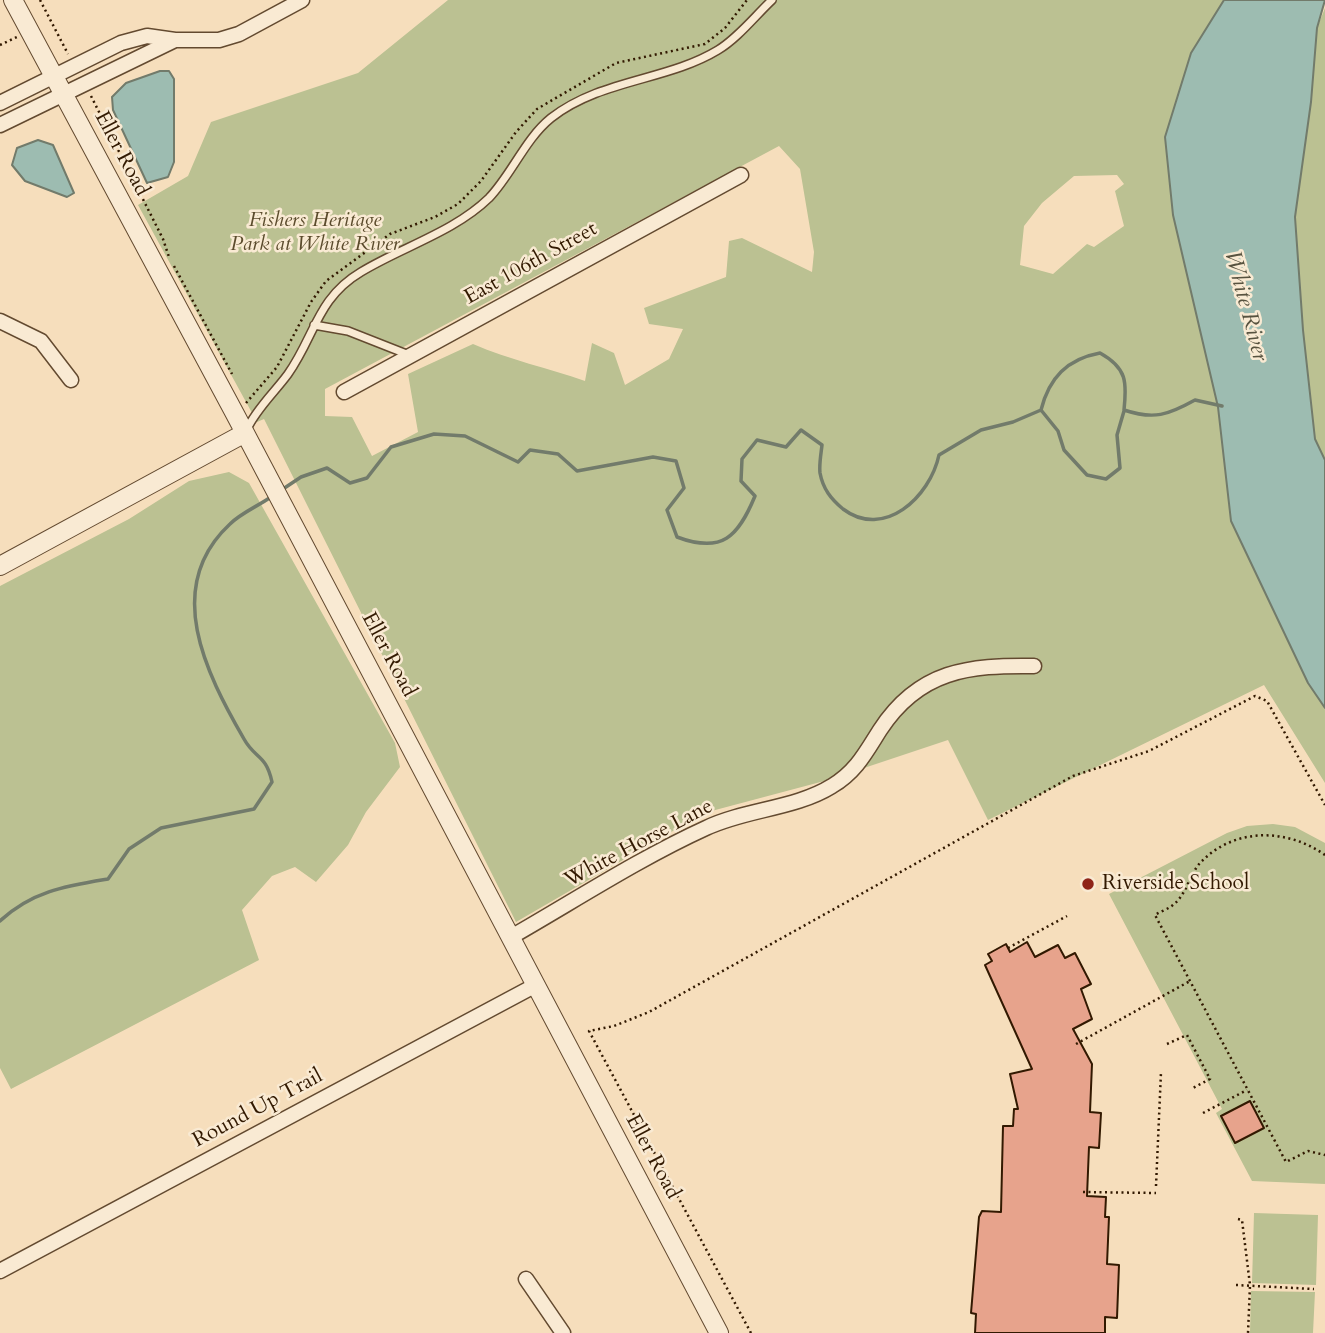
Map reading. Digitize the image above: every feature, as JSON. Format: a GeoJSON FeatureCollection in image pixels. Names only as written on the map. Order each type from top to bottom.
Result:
{"type":"FeatureCollection","features":[{"type":"Feature","properties":{"kind":"street","name":"Eller Road"},"geometry":{"type":"LineString","coordinates":[[13,0],[290,517],[719,1333]]}},
{"type":"Feature","properties":{"kind":"street"},"geometry":{"type":"LineString","coordinates":[[0,103],[121,43],[147,36],[175,40],[219,40],[239,34],[302,0]]}},
{"type":"Feature","properties":{"kind":"street"},"geometry":{"type":"LineString","coordinates":[[0,125],[62,92],[85,85],[175,40]]}},
{"type":"Feature","properties":{"kind":"street","name":"East 106th Street"},"geometry":{"type":"LineString","coordinates":[[344,392],[741,175]]}},
{"type":"Feature","properties":{"kind":"street"},"geometry":{"type":"LineString","coordinates":[[0,321],[41,341],[52,350],[71,380]]}},
{"type":"Feature","properties":{"kind":"street"},"geometry":{"type":"LineString","coordinates":[[0,566],[245,433]]}},
{"type":"Feature","properties":{"kind":"street","name":"White Horse Lane"},"geometry":{"type":"LineString","coordinates":[[511,937],[707,827],[831,787],[860,764],[881,728],[898,709],[942,676],[968,667],[1034,666]]}},
{"type":"Feature","properties":{"kind":"street","name":"Round Up Trail"},"geometry":{"type":"LineString","coordinates":[[0,1271],[536,985]]}},
{"type":"Feature","properties":{"kind":"street"},"geometry":{"type":"LineString","coordinates":[[526,1279],[563,1333]]}},
{"type":"Feature","properties":{"kind":"lane"},"geometry":{"type":"LineString","coordinates":[[760,11],[761,0]]}},
{"type":"Feature","properties":{"kind":"lane"},"geometry":{"type":"LineString","coordinates":[[245,433],[252,418],[288,374],[334,291],[360,273],[453,223],[489,197],[551,119],[592,95],[634,79],[687,65],[719,50],[772,0]]}},
{"type":"Feature","properties":{"kind":"lane"},"geometry":{"type":"LineString","coordinates":[[314,325],[348,331],[411,355]]}},
{"type":"Feature","properties":{"kind":"path"},"geometry":{"type":"LineString","coordinates":[[40,0],[75,66]]}},
{"type":"Feature","properties":{"kind":"path"},"geometry":{"type":"LineString","coordinates":[[241,390],[247,402],[268,379],[311,302],[326,281],[390,234],[435,217],[458,204],[481,181],[516,132],[537,109],[567,89],[616,64],[705,44],[725,27],[747,0]]}},
{"type":"Feature","properties":{"kind":"path"},"geometry":{"type":"LineString","coordinates":[[42,26],[51,21]]}},
{"type":"Feature","properties":{"kind":"path"},"geometry":{"type":"LineString","coordinates":[[0,45],[20,36]]}},
{"type":"Feature","properties":{"kind":"path"},"geometry":{"type":"LineString","coordinates":[[85,85],[163,239],[170,259],[234,379]]}},
{"type":"Feature","properties":{"kind":"path"},"geometry":{"type":"LineString","coordinates":[[751,1333],[589,1031],[614,1026],[649,1012],[1073,776],[1149,751],[1255,696],[1267,701],[1325,805]]}},
{"type":"Feature","properties":{"kind":"path"},"geometry":{"type":"LineString","coordinates":[[1325,855],[1309,843],[1281,835],[1252,836],[1224,845],[1200,863],[1177,903],[1155,915],[1286,1162],[1308,1151],[1325,1155]]}},
{"type":"Feature","properties":{"kind":"path"},"geometry":{"type":"LineString","coordinates":[[1008,948],[1067,916]]}},
{"type":"Feature","properties":{"kind":"path"},"geometry":{"type":"LineString","coordinates":[[1076,1044],[1190,981]]}},
{"type":"Feature","properties":{"kind":"path"},"geometry":{"type":"LineString","coordinates":[[1167,1045],[1186,1035],[1210,1079],[1191,1089]]}},
{"type":"Feature","properties":{"kind":"path"},"geometry":{"type":"LineString","coordinates":[[1156,1186],[1161,1072]]}},
{"type":"Feature","properties":{"kind":"path"},"geometry":{"type":"LineString","coordinates":[[1203,1113],[1247,1090]]}},
{"type":"Feature","properties":{"kind":"path"},"geometry":{"type":"LineString","coordinates":[[1083,1192],[1156,1193]]}},
{"type":"Feature","properties":{"kind":"path"},"geometry":{"type":"LineString","coordinates":[[1238,1220],[1242,1220],[1250,1286],[1248,1333]]}},
{"type":"Feature","properties":{"kind":"path"},"geometry":{"type":"LineString","coordinates":[[1236,1285],[1314,1289]]}},
{"type":"Feature","properties":{"kind":"green space","name":"Fishers Heritage Park at White River"},"geometry":{"type":"Polygon","coordinates":[[[448,0],[1224,0],[1191,53],[1218,407],[1231,521],[1308,683],[1325,708],[1325,783],[1264,685],[988,820],[948,740],[828,780],[704,813],[516,922],[264,419],[257,422],[138,205],[188,176],[211,122],[358,73],[448,0]],[[779,146],[325,389],[325,416],[352,417],[372,456],[418,432],[408,374],[473,344],[585,381],[592,343],[614,353],[625,385],[669,359],[683,329],[649,324],[644,308],[726,277],[729,241],[742,238],[812,272],[814,252],[800,169],[779,146]],[[1117,175],[1074,176],[1042,203],[1024,226],[1020,265],[1053,274],[1087,244],[1094,247],[1124,226],[1115,191],[1124,184],[1117,175]]]}},
{"type":"Feature","properties":{"kind":"green space"},"geometry":{"type":"Polygon","coordinates":[[[1325,8],[1325,460],[1315,439],[1303,330],[1295,217],[1311,102],[1317,28],[1325,8]]]}},
{"type":"Feature","properties":{"kind":"green space"},"geometry":{"type":"Polygon","coordinates":[[[229,472],[249,483],[395,743],[400,767],[366,812],[348,845],[316,882],[295,867],[272,876],[242,910],[259,960],[11,1089],[0,1068],[0,586],[129,519],[189,481],[229,472]]]}},
{"type":"Feature","properties":{"kind":"green space"},"geometry":{"type":"Polygon","coordinates":[[[1273,824],[1295,827],[1325,843],[1325,1184],[1252,1181],[1216,1113],[1222,1109],[1109,894],[1227,833],[1247,826],[1273,824]]]}},
{"type":"Feature","properties":{"kind":"green space"},"geometry":{"type":"Polygon","coordinates":[[[1254,1213],[1318,1215],[1316,1285],[1252,1283],[1254,1213]]]}},
{"type":"Feature","properties":{"kind":"green space"},"geometry":{"type":"Polygon","coordinates":[[[1251,1291],[1315,1292],[1313,1333],[1250,1333],[1251,1291]]]}},
{"type":"Feature","properties":{"kind":"water","name":"White River"},"geometry":{"type":"Polygon","coordinates":[[[1224,0],[1325,0],[1317,28],[1311,102],[1295,217],[1303,330],[1315,439],[1325,460],[1325,708],[1308,683],[1231,521],[1218,407],[1173,215],[1165,137],[1191,53],[1224,0]]]}},
{"type":"Feature","properties":{"kind":"water"},"geometry":{"type":"Polygon","coordinates":[[[160,71],[169,71],[174,79],[174,162],[168,177],[147,183],[113,110],[112,97],[126,83],[160,71]]]}},
{"type":"Feature","properties":{"kind":"water"},"geometry":{"type":"Polygon","coordinates":[[[38,140],[53,145],[74,193],[67,197],[25,181],[12,165],[17,148],[38,140]]]}},
{"type":"Feature","properties":{"kind":"building"},"geometry":{"type":"Polygon","coordinates":[[[1027,942],[1035,957],[1058,945],[1065,958],[1075,953],[1091,984],[1081,989],[1092,1019],[1073,1029],[1092,1064],[1090,1112],[1101,1113],[1099,1148],[1089,1147],[1087,1196],[1106,1197],[1105,1217],[1109,1217],[1107,1264],[1119,1265],[1117,1318],[1105,1317],[1105,1333],[975,1333],[976,1314],[971,1313],[979,1217],[982,1211],[1001,1212],[1003,1126],[1013,1126],[1014,1109],[1018,1109],[1010,1074],[1032,1069],[985,965],[992,961],[988,954],[1006,944],[1010,952],[1027,942]]]}},
{"type":"Feature","properties":{"kind":"building"},"geometry":{"type":"Polygon","coordinates":[[[1250,1101],[1264,1128],[1235,1143],[1221,1116],[1250,1101]]]}},
{"type":"Feature","properties":{"kind":"waterway"},"geometry":{"type":"LineString","coordinates":[[280,491],[301,477],[327,468],[350,483],[367,478],[391,447],[434,434],[465,436],[518,462],[530,450],[558,454],[577,471],[653,457],[676,461],[684,488],[667,510],[677,537],[706,544],[726,538],[735,531],[749,510],[755,496],[741,481],[742,459],[757,440],[786,447],[801,430],[822,445],[820,473],[825,489],[831,497],[843,509],[859,517],[874,520],[889,517],[915,499],[926,486],[939,455],[981,430],[1013,422],[1041,410],[1054,379],[1069,365],[1088,356],[1100,353],[1116,364],[1125,384],[1124,410],[1144,415],[1161,414],[1195,400],[1222,406]]}},
{"type":"Feature","properties":{"kind":"waterway"},"geometry":{"type":"LineString","coordinates":[[1041,410],[1058,431],[1064,450],[1087,475],[1106,479],[1120,468],[1117,435],[1124,411]]}},
{"type":"Feature","properties":{"kind":"waterway"},"geometry":{"type":"LineString","coordinates":[[0,921],[37,896],[64,887],[108,879],[129,849],[161,828],[254,809],[272,782],[267,766],[244,739],[216,686],[197,630],[195,602],[198,575],[210,549],[234,520],[271,497]]}},
{"type":"Feature","properties":{"kind":"place","name":"Riverside School"},"geometry":{"type":"Point","coordinates":[1088,884]}}]}
